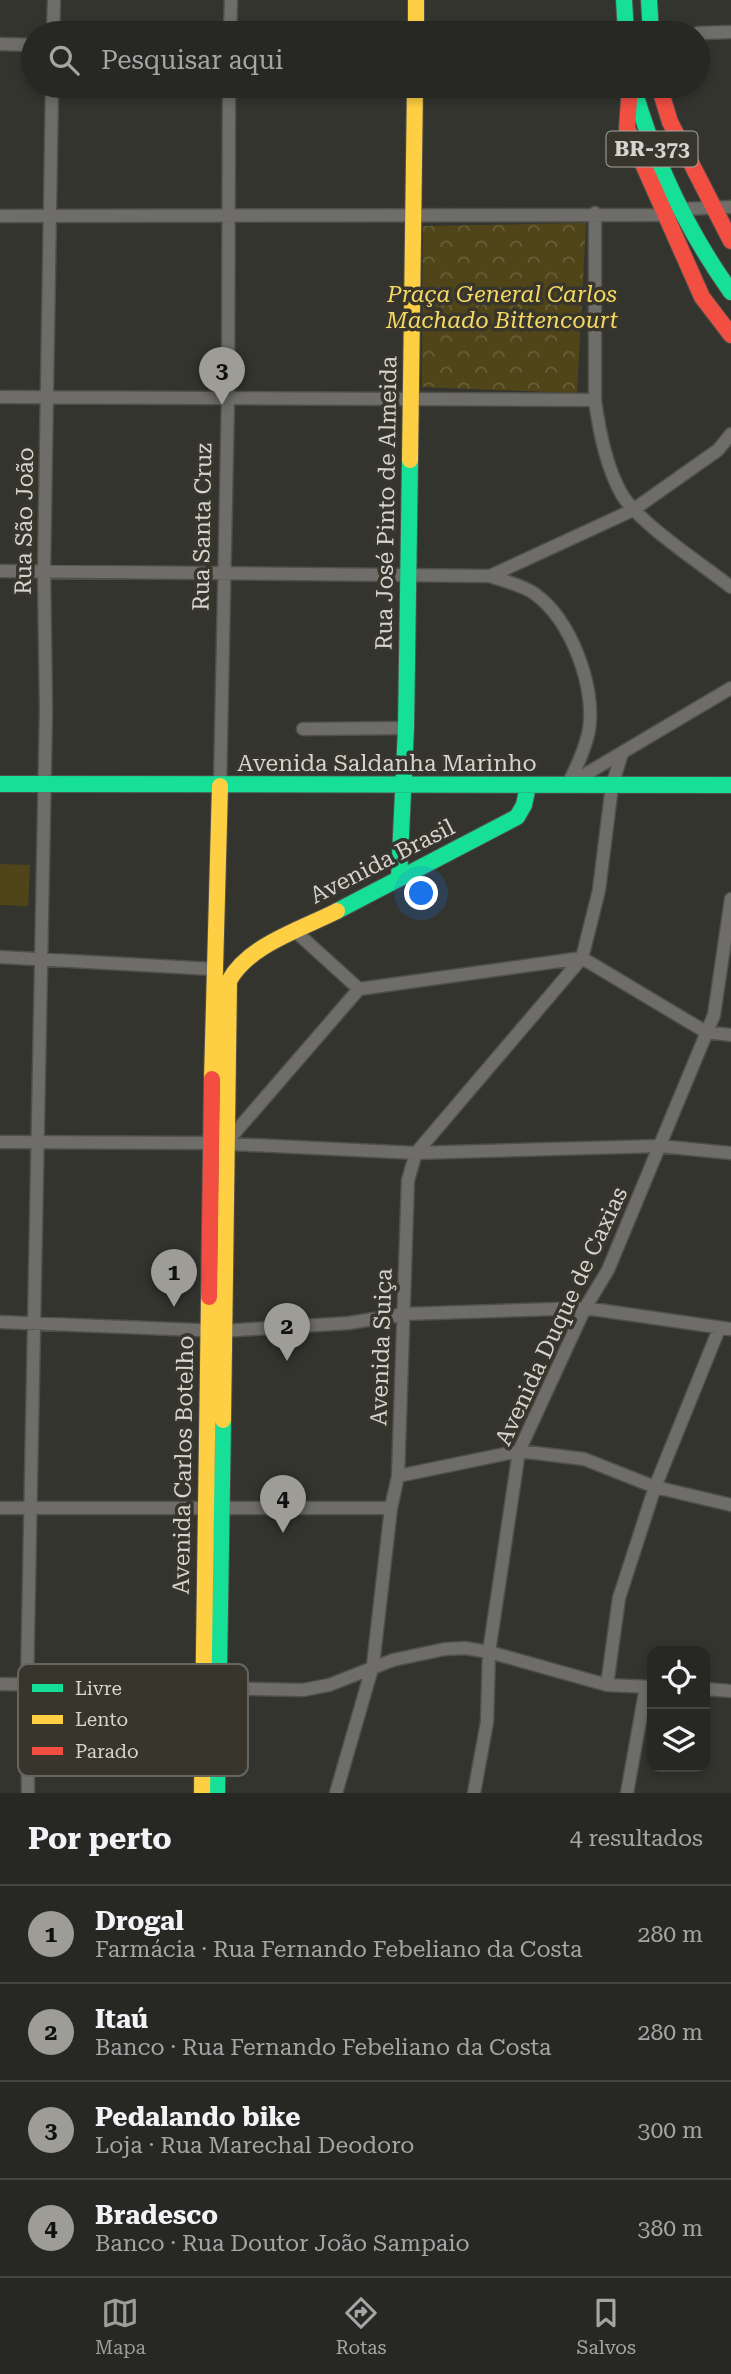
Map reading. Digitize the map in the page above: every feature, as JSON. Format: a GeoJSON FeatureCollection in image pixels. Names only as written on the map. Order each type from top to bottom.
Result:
{"type":"FeatureCollection","features":[{"type":"Feature","properties":{"kind":"main road"},"geometry":{"type":"LineString","coordinates":[[416,0],[416,21]]}},
{"type":"Feature","properties":{"kind":"main road"},"geometry":{"type":"LineString","coordinates":[[624,0],[625,21]]}},
{"type":"Feature","properties":{"kind":"main road"},"geometry":{"type":"LineString","coordinates":[[649,0],[650,21]]}},
{"type":"Feature","properties":{"kind":"main road","name":"Rua José Pinto de Almeida"},"geometry":{"type":"LineString","coordinates":[[399,878],[407,728],[415,98]]}},
{"type":"Feature","properties":{"kind":"main road"},"geometry":{"type":"LineString","coordinates":[[630,98],[627,128],[657,193],[664,215],[702,297],[731,335]]}},
{"type":"Feature","properties":{"kind":"main road","name":"BR-373"},"geometry":{"type":"LineString","coordinates":[[635,98],[646,135],[682,209],[731,292]]}},
{"type":"Feature","properties":{"kind":"main road","name":"BR-373"},"geometry":{"type":"LineString","coordinates":[[663,98],[670,122],[731,241]]}},
{"type":"Feature","properties":{"kind":"main road","name":"Avenida Saldanha Marinho"},"geometry":{"type":"LineString","coordinates":[[0,784],[731,785]]}},
{"type":"Feature","properties":{"kind":"main road","name":"Avenida Saldanha Marinho"},"geometry":{"type":"LineString","coordinates":[[0,794],[26,794],[43,786]]}},
{"type":"Feature","properties":{"kind":"main road","name":"Rua Santa Cruz"},"geometry":{"type":"LineString","coordinates":[[214,961],[220,786]]}},
{"type":"Feature","properties":{"kind":"main road","name":"Avenida Brasil"},"geometry":{"type":"LineString","coordinates":[[240,964],[295,931],[517,817],[524,805],[528,786]]}},
{"type":"Feature","properties":{"kind":"main road"},"geometry":{"type":"LineString","coordinates":[[227,996],[214,961],[240,964]]}},
{"type":"Feature","properties":{"kind":"main road","name":"Avenida Carlos Botelho"},"geometry":{"type":"LineString","coordinates":[[214,961],[219,1143]]}},
{"type":"Feature","properties":{"kind":"main road"},"geometry":{"type":"LineString","coordinates":[[227,996],[232,974],[240,964]]}},
{"type":"Feature","properties":{"kind":"main road","name":"Avenida Carlos Botelho"},"geometry":{"type":"LineString","coordinates":[[210,1664],[219,1143],[227,996]]}},
{"type":"Feature","properties":{"kind":"street"},"geometry":{"type":"LineString","coordinates":[[53,21],[54,0]]}},
{"type":"Feature","properties":{"kind":"street"},"geometry":{"type":"LineString","coordinates":[[230,21],[231,0]]}},
{"type":"Feature","properties":{"kind":"street"},"geometry":{"type":"LineString","coordinates":[[710,33],[731,32]]}},
{"type":"Feature","properties":{"kind":"street"},"geometry":{"type":"LineString","coordinates":[[0,44],[21,45]]}},
{"type":"Feature","properties":{"kind":"street","name":"Rua São João"},"geometry":{"type":"LineString","coordinates":[[28,1664],[46,710],[44,571],[52,98]]}},
{"type":"Feature","properties":{"kind":"street","name":"Rua Santa Cruz"},"geometry":{"type":"LineString","coordinates":[[220,786],[228,400],[229,98]]}},
{"type":"Feature","properties":{"kind":"street"},"geometry":{"type":"LineString","coordinates":[[0,216],[595,213],[664,215],[682,209],[731,207]]}},
{"type":"Feature","properties":{"kind":"street"},"geometry":{"type":"LineString","coordinates":[[595,213],[594,400],[599,428],[621,493],[633,510],[731,587]]}},
{"type":"Feature","properties":{"kind":"street"},"geometry":{"type":"LineString","coordinates":[[0,397],[594,400]]}},
{"type":"Feature","properties":{"kind":"street"},"geometry":{"type":"LineString","coordinates":[[489,576],[633,510],[718,450],[731,434]]}},
{"type":"Feature","properties":{"kind":"street"},"geometry":{"type":"LineString","coordinates":[[0,571],[489,576],[535,594],[569,634],[585,677],[589,730],[582,754],[567,786]]}},
{"type":"Feature","properties":{"kind":"street"},"geometry":{"type":"LineString","coordinates":[[567,786],[731,688]]}},
{"type":"Feature","properties":{"kind":"street"},"geometry":{"type":"LineString","coordinates":[[303,729],[407,728]]}},
{"type":"Feature","properties":{"kind":"street"},"geometry":{"type":"LineString","coordinates":[[582,958],[599,890],[612,786],[622,753]]}},
{"type":"Feature","properties":{"kind":"street","name":"Avenida Duque de Caxias"},"geometry":{"type":"LineString","coordinates":[[474,1793],[487,1722],[489,1652],[519,1451],[585,1308],[608,1270],[714,1015],[731,899]]}},
{"type":"Feature","properties":{"kind":"street"},"geometry":{"type":"LineString","coordinates":[[295,931],[359,989]]}},
{"type":"Feature","properties":{"kind":"street"},"geometry":{"type":"LineString","coordinates":[[0,957],[214,961]]}},
{"type":"Feature","properties":{"kind":"street"},"geometry":{"type":"LineString","coordinates":[[219,1143],[359,989],[582,958],[706,1032],[731,1035]]}},
{"type":"Feature","properties":{"kind":"street","name":"Avenida Suiça"},"geometry":{"type":"LineString","coordinates":[[336,1793],[373,1665],[397,1476],[408,1180],[416,1153],[582,958]]}},
{"type":"Feature","properties":{"kind":"street"},"geometry":{"type":"LineString","coordinates":[[0,1142],[219,1143],[416,1153],[659,1146],[731,1153]]}},
{"type":"Feature","properties":{"kind":"street"},"geometry":{"type":"LineString","coordinates":[[0,1322],[215,1331],[349,1323],[404,1314],[585,1308],[725,1329],[655,1487],[619,1598],[607,1685]]}},
{"type":"Feature","properties":{"kind":"street"},"geometry":{"type":"LineString","coordinates":[[397,1476],[519,1451],[583,1459],[655,1487],[731,1505]]}},
{"type":"Feature","properties":{"kind":"street"},"geometry":{"type":"LineString","coordinates":[[0,1508],[391,1508]]}},
{"type":"Feature","properties":{"kind":"street"},"geometry":{"type":"LineString","coordinates":[[248,1687],[316,1689],[354,1676],[373,1665],[445,1649],[489,1652],[607,1685],[647,1687]]}},
{"type":"Feature","properties":{"kind":"street"},"geometry":{"type":"LineString","coordinates":[[0,1684],[18,1685]]}},
{"type":"Feature","properties":{"kind":"street"},"geometry":{"type":"LineString","coordinates":[[710,1689],[731,1690]]}},
{"type":"Feature","properties":{"kind":"street"},"geometry":{"type":"LineString","coordinates":[[627,1793],[647,1697]]}},
{"type":"Feature","properties":{"kind":"green space","name":"Praça General Carlos Machado Bittencourt"},"geometry":{"type":"Polygon","coordinates":[[[586,223],[577,393],[422,387],[423,226],[586,223]]]}},
{"type":"Feature","properties":{"kind":"green space"},"geometry":{"type":"Polygon","coordinates":[[[0,864],[30,865],[28,906],[0,905],[0,864]]]}},
{"type":"Feature","properties":{"kind":"traffic: fast"},"geometry":{"type":"LineString","coordinates":[[624,0],[625,21]]}},
{"type":"Feature","properties":{"kind":"traffic: fast"},"geometry":{"type":"LineString","coordinates":[[649,0],[650,21]]}},
{"type":"Feature","properties":{"kind":"traffic: fast"},"geometry":{"type":"LineString","coordinates":[[636,98],[673,194],[700,244],[731,292]]}},
{"type":"Feature","properties":{"kind":"traffic: fast"},"geometry":{"type":"LineString","coordinates":[[399,878],[406,728],[410,460]]}},
{"type":"Feature","properties":{"kind":"traffic: fast"},"geometry":{"type":"LineString","coordinates":[[0,784],[731,785]]}},
{"type":"Feature","properties":{"kind":"traffic: fast"},"geometry":{"type":"LineString","coordinates":[[337,911],[517,817],[524,805],[528,786]]}},
{"type":"Feature","properties":{"kind":"traffic: fast"},"geometry":{"type":"LineString","coordinates":[[219,1664],[223,1420]]}},
{"type":"Feature","properties":{"kind":"traffic: fast"},"geometry":{"type":"LineString","coordinates":[[217,1776],[217,1793]]}},
{"type":"Feature","properties":{"kind":"traffic: slow"},"geometry":{"type":"LineString","coordinates":[[416,0],[416,21]]}},
{"type":"Feature","properties":{"kind":"traffic: slow"},"geometry":{"type":"LineString","coordinates":[[410,460],[415,98]]}},
{"type":"Feature","properties":{"kind":"traffic: slow"},"geometry":{"type":"LineString","coordinates":[[212,1079],[220,786]]}},
{"type":"Feature","properties":{"kind":"traffic: slow"},"geometry":{"type":"LineString","coordinates":[[223,1420],[229,981],[238,968],[262,948],[337,911]]}},
{"type":"Feature","properties":{"kind":"traffic: slow"},"geometry":{"type":"LineString","coordinates":[[204,1664],[209,1297]]}},
{"type":"Feature","properties":{"kind":"traffic: slow"},"geometry":{"type":"LineString","coordinates":[[202,1776],[202,1793]]}},
{"type":"Feature","properties":{"kind":"traffic: jam"},"geometry":{"type":"LineString","coordinates":[[629,98],[627,128],[702,297],[731,335]]}},
{"type":"Feature","properties":{"kind":"traffic: jam"},"geometry":{"type":"LineString","coordinates":[[663,98],[670,122],[731,241]]}},
{"type":"Feature","properties":{"kind":"traffic: jam"},"geometry":{"type":"LineString","coordinates":[[209,1297],[212,1079]]}},
{"type":"Feature","properties":{"kind":"place","name":"Pedalando bike"},"geometry":{"type":"Point","coordinates":[222,405]}},
{"type":"Feature","properties":{"kind":"place","name":"Drogal"},"geometry":{"type":"Point","coordinates":[174,1307]}},
{"type":"Feature","properties":{"kind":"place","name":"Itaú"},"geometry":{"type":"Point","coordinates":[287,1361]}},
{"type":"Feature","properties":{"kind":"place","name":"Bradesco"},"geometry":{"type":"Point","coordinates":[283,1533]}}]}
